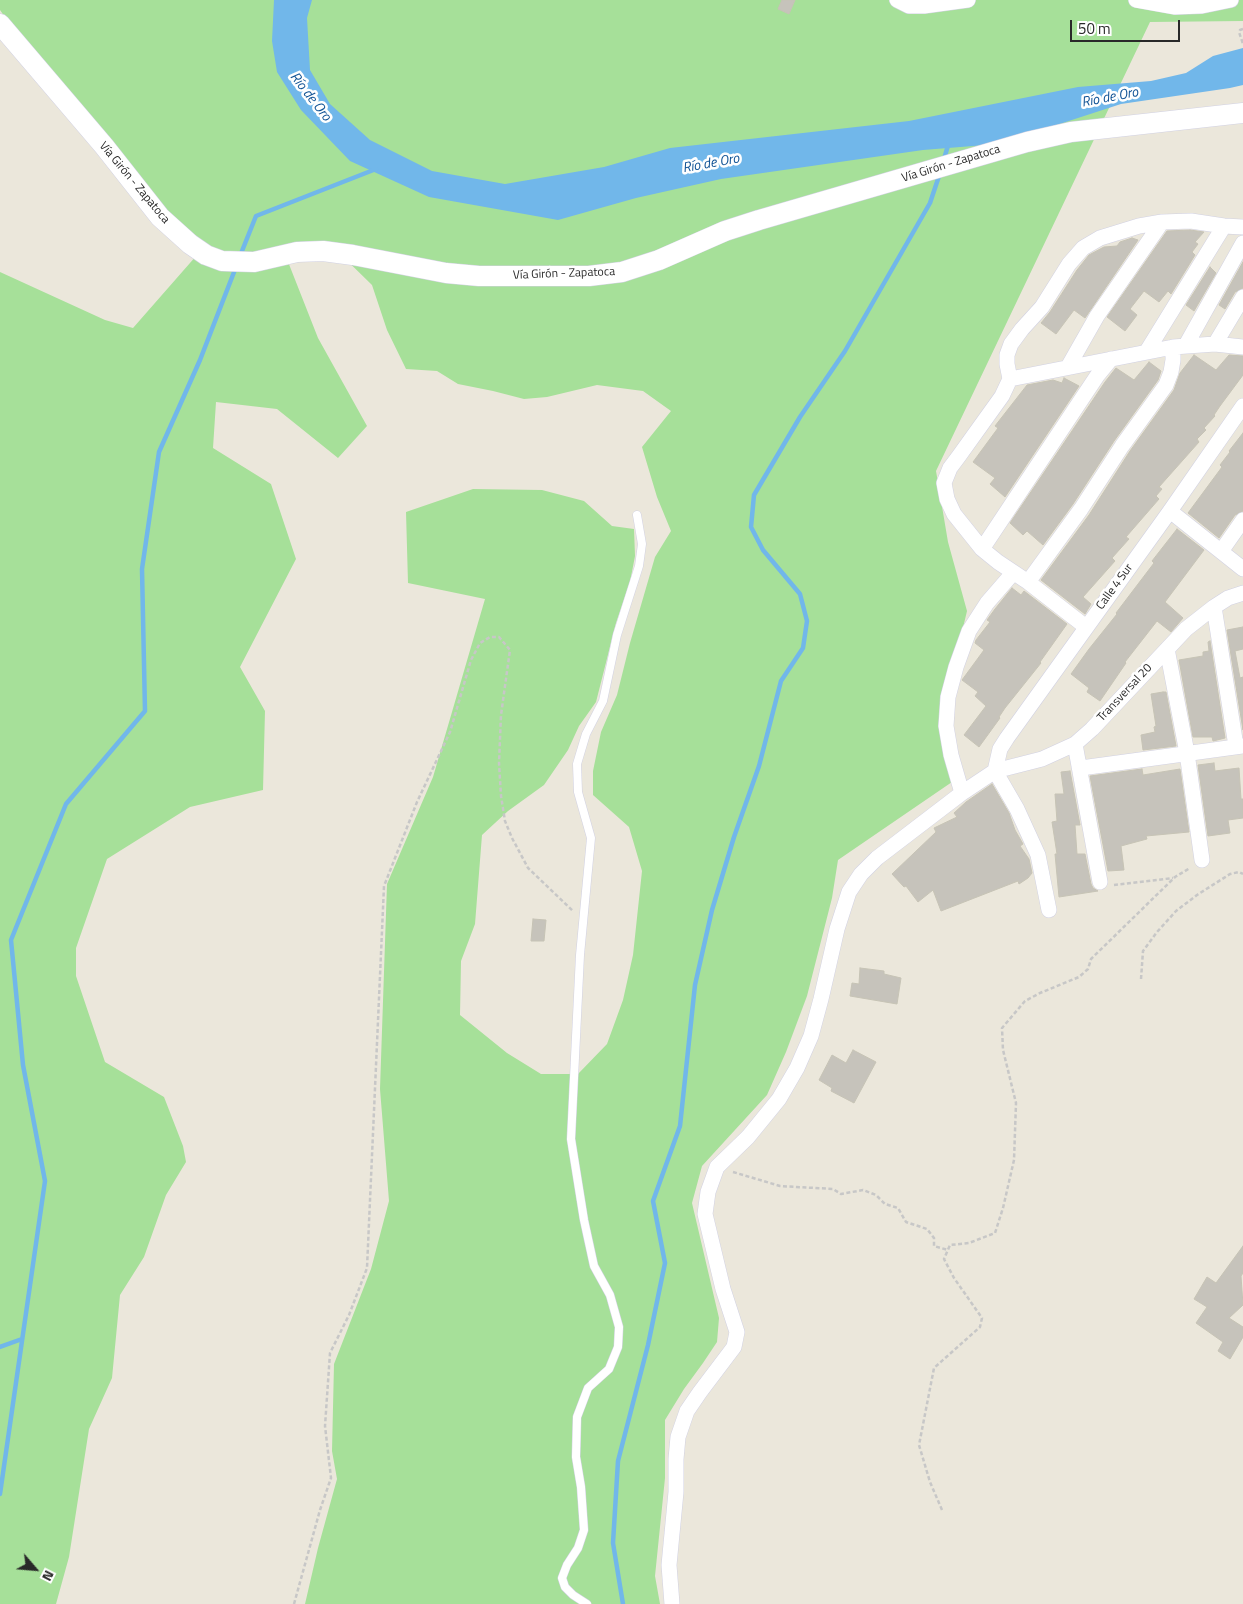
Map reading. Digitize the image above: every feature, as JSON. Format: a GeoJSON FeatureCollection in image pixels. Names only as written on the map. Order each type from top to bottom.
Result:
{"type":"FeatureCollection","features":[{"type":"Feature","properties":{"kind":"main road","name":"Vía Girón - Zapatoca"},"geometry":{"type":"LineString","coordinates":[[0,24],[104,146],[160,217],[190,244],[206,255],[222,261],[254,262],[297,252],[323,251],[353,254],[446,273],[479,276],[589,276],[622,272],[659,260],[725,231],[968,158],[1071,132],[1243,113]]}},
{"type":"Feature","properties":{"kind":"street"},"geometry":{"type":"LineString","coordinates":[[897,0],[910,6],[924,6],[964,0]]}},
{"type":"Feature","properties":{"kind":"street"},"geometry":{"type":"LineString","coordinates":[[1145,1],[1175,7],[1202,6],[1231,0]]}},
{"type":"Feature","properties":{"kind":"street"},"geometry":{"type":"LineString","coordinates":[[1086,627],[1028,582],[1012,573],[982,548],[954,514],[947,499],[944,483],[950,468],[991,414],[1002,396],[1010,379],[1007,355],[1011,344],[1042,307],[1069,264],[1083,248],[1100,238],[1139,226],[1162,222],[1191,221],[1243,227]]}},
{"type":"Feature","properties":{"kind":"street"},"geometry":{"type":"LineString","coordinates":[[1068,366],[1097,316],[1162,222]]}},
{"type":"Feature","properties":{"kind":"street"},"geometry":{"type":"LineString","coordinates":[[1147,351],[1224,226]]}},
{"type":"Feature","properties":{"kind":"street"},"geometry":{"type":"LineString","coordinates":[[1028,582],[1081,509],[1122,446],[1166,385],[1179,346],[1243,243]]}},
{"type":"Feature","properties":{"kind":"street"},"geometry":{"type":"LineString","coordinates":[[1215,344],[1243,297]]}},
{"type":"Feature","properties":{"kind":"street"},"geometry":{"type":"LineString","coordinates":[[1010,379],[1068,366],[1179,346],[1215,344],[1243,347]]}},
{"type":"Feature","properties":{"kind":"street"},"geometry":{"type":"LineString","coordinates":[[982,548],[1097,376],[1111,359]]}},
{"type":"Feature","properties":{"kind":"street","name":"Calle 4 Sur"},"geometry":{"type":"LineString","coordinates":[[995,770],[1000,749],[1007,738],[1243,406]]}},
{"type":"Feature","properties":{"kind":"street"},"geometry":{"type":"LineString","coordinates":[[1170,511],[1222,550],[1243,569]]}},
{"type":"Feature","properties":{"kind":"street"},"geometry":{"type":"LineString","coordinates":[[1222,550],[1243,520]]}},
{"type":"Feature","properties":{"kind":"street"},"geometry":{"type":"LineString","coordinates":[[962,793],[951,755],[946,726],[948,697],[969,631],[987,603],[1012,573]]}},
{"type":"Feature","properties":{"kind":"street","name":"Transversal 20"},"geometry":{"type":"LineString","coordinates":[[995,770],[1042,759],[1076,744],[1186,629],[1228,598],[1243,593]]}},
{"type":"Feature","properties":{"kind":"street"},"geometry":{"type":"LineString","coordinates":[[1081,768],[1240,746],[1214,607]]}},
{"type":"Feature","properties":{"kind":"street"},"geometry":{"type":"LineString","coordinates":[[1167,649],[1186,753],[1202,860]]}},
{"type":"Feature","properties":{"kind":"street"},"geometry":{"type":"LineString","coordinates":[[1076,744],[1100,882]]}},
{"type":"Feature","properties":{"kind":"street"},"geometry":{"type":"LineString","coordinates":[[672,1604],[668,1565],[676,1492],[678,1437],[687,1411],[734,1347],[737,1332],[723,1289],[705,1214],[708,1192],[717,1166],[748,1137],[779,1099],[797,1068],[811,1036],[837,929],[850,892],[861,874],[877,858],[995,770],[1038,855],[1049,910]]}},
{"type":"Feature","properties":{"kind":"lane"},"geometry":{"type":"LineString","coordinates":[[587,1604],[565,1587],[562,1578],[567,1565],[578,1548],[584,1530],[581,1487],[576,1457],[578,1418],[588,1388],[609,1369],[618,1347],[619,1327],[610,1295],[594,1266],[584,1220],[571,1139],[583,920],[591,838],[578,792],[577,764],[586,734],[603,701],[617,635],[639,566],[642,544],[637,515]]}},
{"type":"Feature","properties":{"kind":"path"},"geometry":{"type":"LineString","coordinates":[[1243,29],[1239,32],[1243,43]]}},
{"type":"Feature","properties":{"kind":"path"},"geometry":{"type":"LineString","coordinates":[[294,1604],[320,1510],[331,1478],[324,1426],[330,1353],[349,1315],[366,1268],[384,886],[418,802],[450,732],[472,660],[480,643],[490,637],[498,637],[510,650],[501,714],[499,762],[501,796],[506,821],[512,838],[528,868],[583,920]]}},
{"type":"Feature","properties":{"kind":"path"},"geometry":{"type":"LineString","coordinates":[[942,1510],[930,1482],[919,1444],[934,1368],[980,1327],[982,1318],[954,1278],[944,1259],[950,1245],[969,1243],[995,1233],[1014,1160],[1016,1103],[1003,1050],[1002,1028],[1025,1001],[1040,992],[1079,978],[1088,969],[1091,960],[1175,878],[1202,860]]}},
{"type":"Feature","properties":{"kind":"path"},"geometry":{"type":"LineString","coordinates":[[1141,979],[1143,951],[1157,932],[1176,912],[1197,895],[1230,874],[1239,872],[1243,874]]}},
{"type":"Feature","properties":{"kind":"path"},"geometry":{"type":"LineString","coordinates":[[1100,882],[1101,885],[1105,886],[1175,878]]}},
{"type":"Feature","properties":{"kind":"path"},"geometry":{"type":"LineString","coordinates":[[717,1166],[780,1186],[833,1189],[841,1194],[864,1190],[876,1195],[885,1204],[898,1208],[906,1222],[927,1229],[934,1238],[934,1246],[948,1250]]}},
{"type":"Feature","properties":{"kind":"green space"},"geometry":{"type":"Polygon","coordinates":[[[0,0],[1243,0],[1243,21],[1150,22],[936,471],[948,542],[967,611],[942,715],[952,782],[838,860],[832,898],[807,996],[786,1052],[767,1095],[702,1166],[692,1203],[719,1318],[717,1342],[665,1420],[665,1478],[655,1576],[660,1604],[305,1604],[337,1479],[332,1451],[334,1364],[371,1269],[389,1201],[380,1089],[387,884],[433,777],[485,599],[408,583],[406,512],[473,489],[542,490],[584,501],[612,526],[634,529],[635,556],[630,582],[616,623],[596,702],[579,726],[568,750],[544,785],[508,811],[482,835],[475,924],[461,961],[460,1015],[507,1053],[541,1074],[578,1074],[607,1044],[623,1000],[633,955],[642,871],[629,827],[593,795],[593,771],[601,732],[617,695],[655,557],[671,531],[657,497],[642,447],[671,411],[643,391],[597,385],[547,397],[524,399],[458,384],[437,371],[406,369],[387,330],[372,285],[328,242],[283,249],[318,338],[367,426],[338,458],[277,409],[216,402],[213,448],[271,484],[296,559],[240,667],[265,711],[263,790],[190,807],[107,859],[76,948],[76,976],[105,1062],[164,1097],[183,1146],[186,1162],[166,1195],[144,1257],[120,1295],[112,1378],[89,1429],[69,1557],[56,1604],[0,1604],[0,272],[105,320],[133,328],[204,247],[186,235],[36,62],[0,10],[0,0]]]}},
{"type":"Feature","properties":{"kind":"water","name":"Río de Oro"},"geometry":{"type":"Polygon","coordinates":[[[274,0],[312,0],[307,18],[310,70],[330,104],[370,140],[432,171],[505,184],[604,167],[670,148],[909,121],[1078,87],[1151,81],[1186,73],[1213,56],[1243,48],[1243,85],[1121,104],[998,144],[923,150],[721,179],[636,198],[558,220],[429,197],[350,161],[301,110],[277,72],[272,41],[274,0]]]}},
{"type":"Feature","properties":{"kind":"building"},"geometry":{"type":"Polygon","coordinates":[[[782,0],[795,0],[789,14],[778,9],[782,0]]]}},
{"type":"Feature","properties":{"kind":"building"},"geometry":{"type":"Polygon","coordinates":[[[1190,230],[1204,232],[1195,242],[1198,244],[1192,252],[1195,255],[1171,294],[1168,291],[1159,302],[1144,291],[1130,309],[1137,315],[1125,331],[1107,317],[1167,231],[1190,230]]]}},
{"type":"Feature","properties":{"kind":"building"},"geometry":{"type":"Polygon","coordinates":[[[1132,238],[1138,240],[1085,318],[1074,310],[1056,334],[1041,323],[1089,255],[1104,247],[1117,246],[1120,242],[1132,238]]]}},
{"type":"Feature","properties":{"kind":"building"},"geometry":{"type":"Polygon","coordinates":[[[1243,262],[1243,288],[1235,292],[1225,309],[1219,305],[1243,262]]]}},
{"type":"Feature","properties":{"kind":"building"},"geometry":{"type":"Polygon","coordinates":[[[1210,267],[1216,273],[1194,311],[1186,305],[1210,267]]]}},
{"type":"Feature","properties":{"kind":"building"},"geometry":{"type":"Polygon","coordinates":[[[1194,355],[1216,370],[1229,355],[1243,356],[1243,375],[1220,406],[1215,416],[1204,428],[1206,430],[1197,439],[1199,442],[1159,487],[1162,489],[1156,496],[1159,499],[1126,537],[1129,539],[1112,558],[1115,561],[1083,597],[1091,604],[1085,614],[1041,580],[1089,515],[1130,451],[1174,390],[1180,373],[1194,355]]]}},
{"type":"Feature","properties":{"kind":"building"},"geometry":{"type":"Polygon","coordinates":[[[1149,362],[1161,371],[1158,380],[1114,441],[1073,504],[1043,545],[1027,531],[1023,535],[1010,523],[1105,382],[1116,368],[1134,380],[1149,362]]]}},
{"type":"Feature","properties":{"kind":"building"},"geometry":{"type":"Polygon","coordinates":[[[1064,378],[1079,386],[1005,497],[990,484],[995,478],[973,462],[998,428],[995,426],[1027,385],[1053,380],[1062,383],[1064,378]]]}},
{"type":"Feature","properties":{"kind":"building"},"geometry":{"type":"Polygon","coordinates":[[[1243,433],[1243,511],[1235,515],[1219,538],[1188,513],[1222,467],[1220,465],[1243,433]]]}},
{"type":"Feature","properties":{"kind":"building"},"geometry":{"type":"Polygon","coordinates":[[[1177,529],[1204,550],[1165,602],[1183,618],[1171,632],[1157,621],[1125,662],[1100,701],[1087,692],[1089,688],[1071,674],[1117,614],[1154,563],[1152,561],[1177,529]]]}},
{"type":"Feature","properties":{"kind":"building"},"geometry":{"type":"Polygon","coordinates":[[[1012,588],[1021,595],[1024,591],[1067,624],[1041,663],[1005,708],[979,747],[964,735],[986,706],[975,696],[978,692],[962,680],[984,650],[975,643],[976,640],[990,622],[987,620],[1012,588]]]}},
{"type":"Feature","properties":{"kind":"building"},"geometry":{"type":"Polygon","coordinates":[[[1243,627],[1243,649],[1235,651],[1240,678],[1243,677],[1243,730],[1227,630],[1243,627]]]}},
{"type":"Feature","properties":{"kind":"building"},"geometry":{"type":"Polygon","coordinates":[[[1210,641],[1225,738],[1213,741],[1212,737],[1193,737],[1179,660],[1203,656],[1203,652],[1209,651],[1208,642],[1210,641]]]}},
{"type":"Feature","properties":{"kind":"building"},"geometry":{"type":"Polygon","coordinates":[[[1166,692],[1176,746],[1143,750],[1141,735],[1155,732],[1154,727],[1156,726],[1151,694],[1166,692]]]}},
{"type":"Feature","properties":{"kind":"building"},"geometry":{"type":"Polygon","coordinates":[[[1214,763],[1215,771],[1239,768],[1241,799],[1243,799],[1243,818],[1228,820],[1230,833],[1208,836],[1198,765],[1214,763]]]}},
{"type":"Feature","properties":{"kind":"building"},"geometry":{"type":"Polygon","coordinates":[[[1142,769],[1143,775],[1180,769],[1189,832],[1146,836],[1147,839],[1121,846],[1124,870],[1108,871],[1090,776],[1142,769]]]}},
{"type":"Feature","properties":{"kind":"building"},"geometry":{"type":"Polygon","coordinates":[[[1070,771],[1080,825],[1075,825],[1077,854],[1085,854],[1091,884],[1098,891],[1059,897],[1055,854],[1057,854],[1052,822],[1057,821],[1055,794],[1064,794],[1061,772],[1070,771]]]}},
{"type":"Feature","properties":{"kind":"building"},"geometry":{"type":"Polygon","coordinates":[[[992,784],[1009,813],[1015,830],[1023,844],[1020,846],[1029,859],[1032,873],[1019,884],[1018,881],[941,911],[933,890],[918,902],[906,886],[904,887],[892,874],[936,832],[934,828],[957,817],[954,813],[992,784]]]}},
{"type":"Feature","properties":{"kind":"building"},"geometry":{"type":"Polygon","coordinates":[[[533,919],[546,920],[544,941],[531,941],[533,919]]]}},
{"type":"Feature","properties":{"kind":"building"},"geometry":{"type":"Polygon","coordinates":[[[860,968],[884,971],[884,974],[901,978],[897,1004],[850,996],[852,983],[859,984],[860,968]]]}},
{"type":"Feature","properties":{"kind":"building"},"geometry":{"type":"Polygon","coordinates":[[[853,1050],[876,1062],[854,1103],[831,1091],[832,1088],[819,1080],[832,1055],[846,1063],[853,1050]]]}},
{"type":"Feature","properties":{"kind":"building"},"geometry":{"type":"Polygon","coordinates":[[[1243,1246],[1243,1273],[1241,1276],[1243,1305],[1229,1318],[1243,1327],[1243,1337],[1230,1359],[1218,1351],[1223,1342],[1196,1323],[1207,1307],[1194,1299],[1207,1277],[1216,1283],[1243,1246]]]}},
{"type":"Feature","properties":{"kind":"waterway"},"geometry":{"type":"LineString","coordinates":[[944,159],[949,142]]}},
{"type":"Feature","properties":{"kind":"waterway"},"geometry":{"type":"LineString","coordinates":[[240,256],[256,216],[376,169]]}},
{"type":"Feature","properties":{"kind":"waterway"},"geometry":{"type":"LineString","coordinates":[[623,1604],[613,1543],[618,1461],[648,1345],[665,1263],[653,1201],[680,1126],[695,985],[712,910],[734,837],[759,766],[781,681],[803,648],[807,621],[800,594],[763,550],[751,527],[754,495],[800,417],[845,351],[930,203],[940,173]]}},
{"type":"Feature","properties":{"kind":"waterway"},"geometry":{"type":"LineString","coordinates":[[0,1494],[45,1181],[23,1065],[11,940],[66,804],[145,711],[142,569],[159,452],[200,360],[236,267]]}},
{"type":"Feature","properties":{"kind":"waterway"},"geometry":{"type":"LineString","coordinates":[[0,1347],[22,1339]]}}]}
